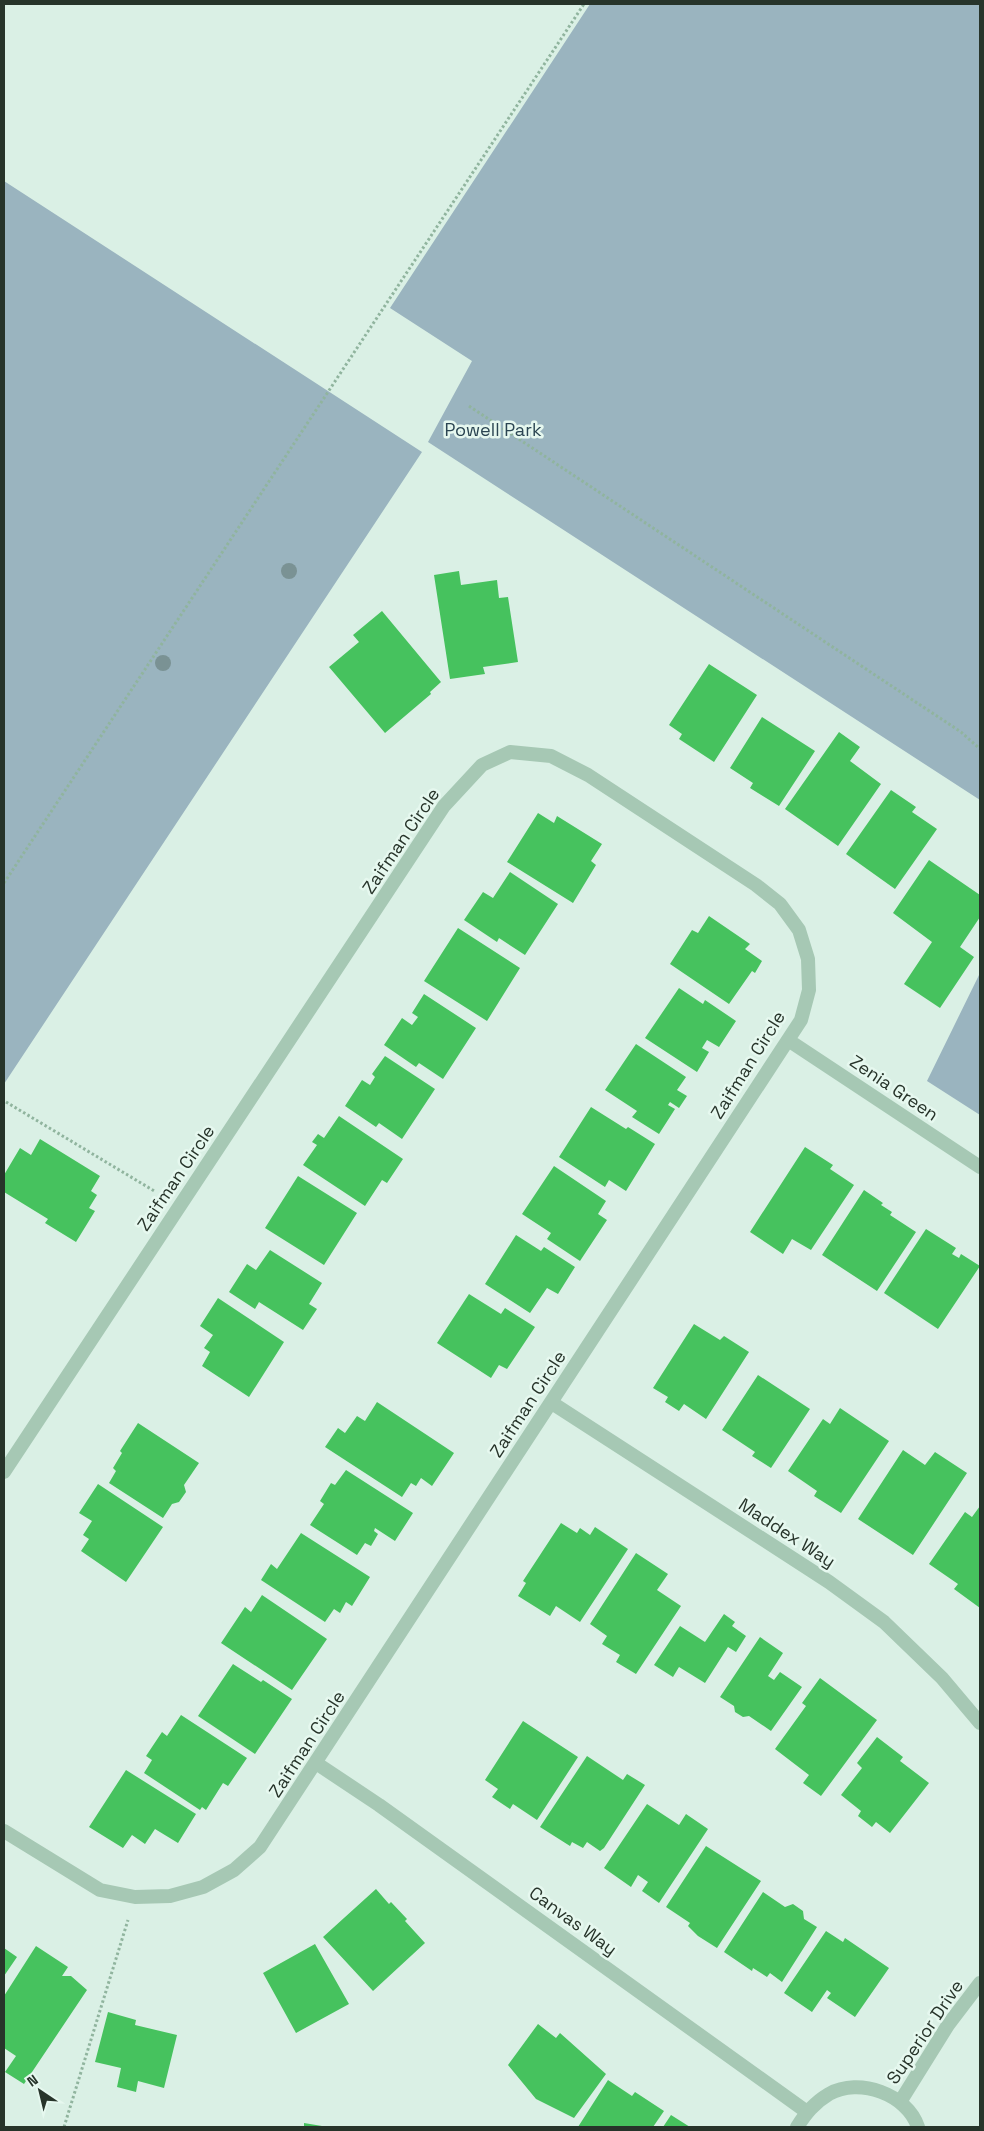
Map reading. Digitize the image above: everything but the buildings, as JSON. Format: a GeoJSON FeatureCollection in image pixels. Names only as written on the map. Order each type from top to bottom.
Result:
{"type":"FeatureCollection","features":[{"type":"Feature","properties":{"kind":"street","name":"Zaifman Circle"},"geometry":{"type":"LineString","coordinates":[[4,1472],[444,806],[482,765],[510,752],[551,756],[588,775],[756,885],[780,904],[799,930],[808,959],[809,990],[801,1020],[260,1847],[234,1870],[204,1887],[170,1896],[135,1897],[100,1890],[4,1830]]}},
{"type":"Feature","properties":{"kind":"street","name":"Zenia Green"},"geometry":{"type":"LineString","coordinates":[[788,1040],[980,1167]]}},
{"type":"Feature","properties":{"kind":"street","name":"Maddex Way"},"geometry":{"type":"LineString","coordinates":[[552,1403],[829,1582],[884,1622],[942,1678],[980,1723]]}},
{"type":"Feature","properties":{"kind":"street","name":"Canvas Way"},"geometry":{"type":"LineString","coordinates":[[316,1763],[379,1805],[807,2112]]}},
{"type":"Feature","properties":{"kind":"street","name":"Superior Drive"},"geometry":{"type":"LineString","coordinates":[[900,2102],[948,2025],[980,1983]]}},
{"type":"Feature","properties":{"kind":"street"},"geometry":{"type":"LineString","coordinates":[[797,2127],[811,2107],[831,2093],[855,2088],[879,2091],[900,2102],[916,2121],[918,2127]]}},
{"type":"Feature","properties":{"kind":"path"},"geometry":{"type":"LineString","coordinates":[[4,883],[584,4]]}},
{"type":"Feature","properties":{"kind":"path"},"geometry":{"type":"LineString","coordinates":[[469,406],[961,732],[980,749]]}},
{"type":"Feature","properties":{"kind":"path"},"geometry":{"type":"LineString","coordinates":[[6,1102],[156,1192]]}},
{"type":"Feature","properties":{"kind":"path"},"geometry":{"type":"LineString","coordinates":[[64,2127],[135,1897]]}},
{"type":"Feature","properties":{"kind":"green space","name":"Powell Park"},"geometry":{"type":"Polygon","coordinates":[[[590,4],[980,4],[980,800],[428,442],[472,361],[390,308],[590,4]]]}},
{"type":"Feature","properties":{"kind":"green space"},"geometry":{"type":"Polygon","coordinates":[[[4,181],[422,452],[4,1084],[4,181]]]}},
{"type":"Feature","properties":{"kind":"green space"},"geometry":{"type":"Polygon","coordinates":[[[980,973],[980,1115],[927,1081],[980,973]]]}}]}
